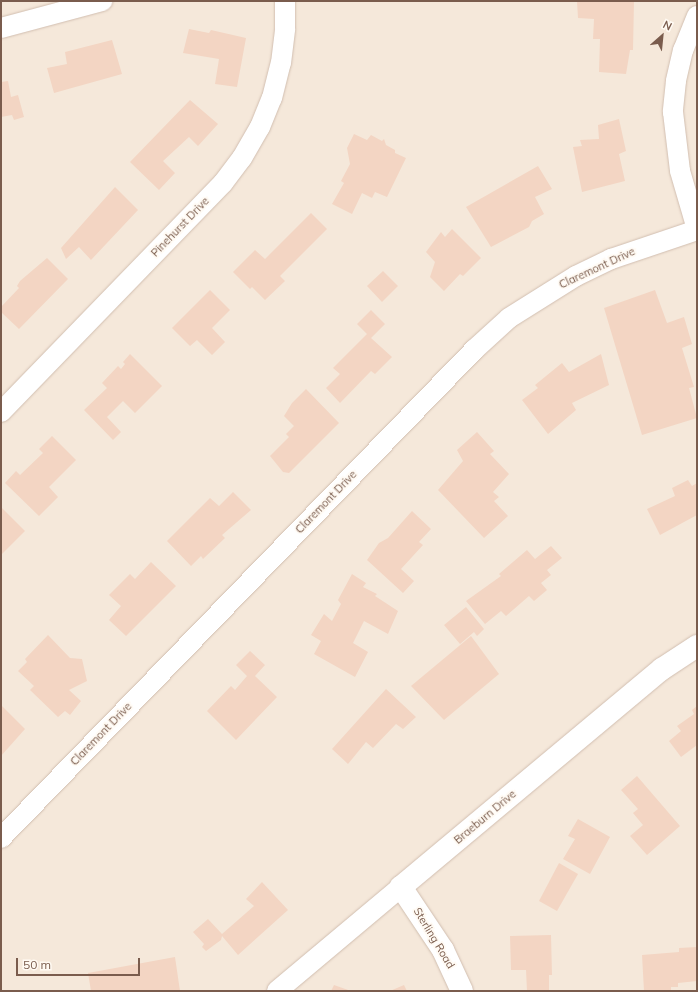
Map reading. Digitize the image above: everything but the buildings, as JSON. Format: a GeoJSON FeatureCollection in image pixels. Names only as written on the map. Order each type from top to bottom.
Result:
{"type":"FeatureCollection","features":[{"type":"Feature","properties":{"kind":"street"},"geometry":{"type":"LineString","coordinates":[[1,28],[102,1]]}},
{"type":"Feature","properties":{"kind":"street","name":"Pinehurst Drive"},"geometry":{"type":"LineString","coordinates":[[1,412],[223,183],[242,158],[260,127],[272,98],[281,63],[285,28],[285,1]]}},
{"type":"Feature","properties":{"kind":"street"},"geometry":{"type":"LineString","coordinates":[[697,16],[683,50],[676,81],[673,112],[680,171],[697,229]]}},
{"type":"Feature","properties":{"kind":"street","name":"Claremont Drive"},"geometry":{"type":"LineString","coordinates":[[1,838],[486,339],[535,300],[576,276],[619,256],[697,229]]}},
{"type":"Feature","properties":{"kind":"street","name":"Braeburn Drive"},"geometry":{"type":"LineString","coordinates":[[276,991],[662,670],[697,646]]}},
{"type":"Feature","properties":{"kind":"street","name":"Sterling Road"},"geometry":{"type":"LineString","coordinates":[[401,887],[423,916],[443,950],[462,991]]}},
{"type":"Feature","properties":{"kind":"shaded area"},"geometry":{"type":"Polygon","coordinates":[[[1,1],[697,1],[697,991],[1,991],[1,1]]]}}]}
